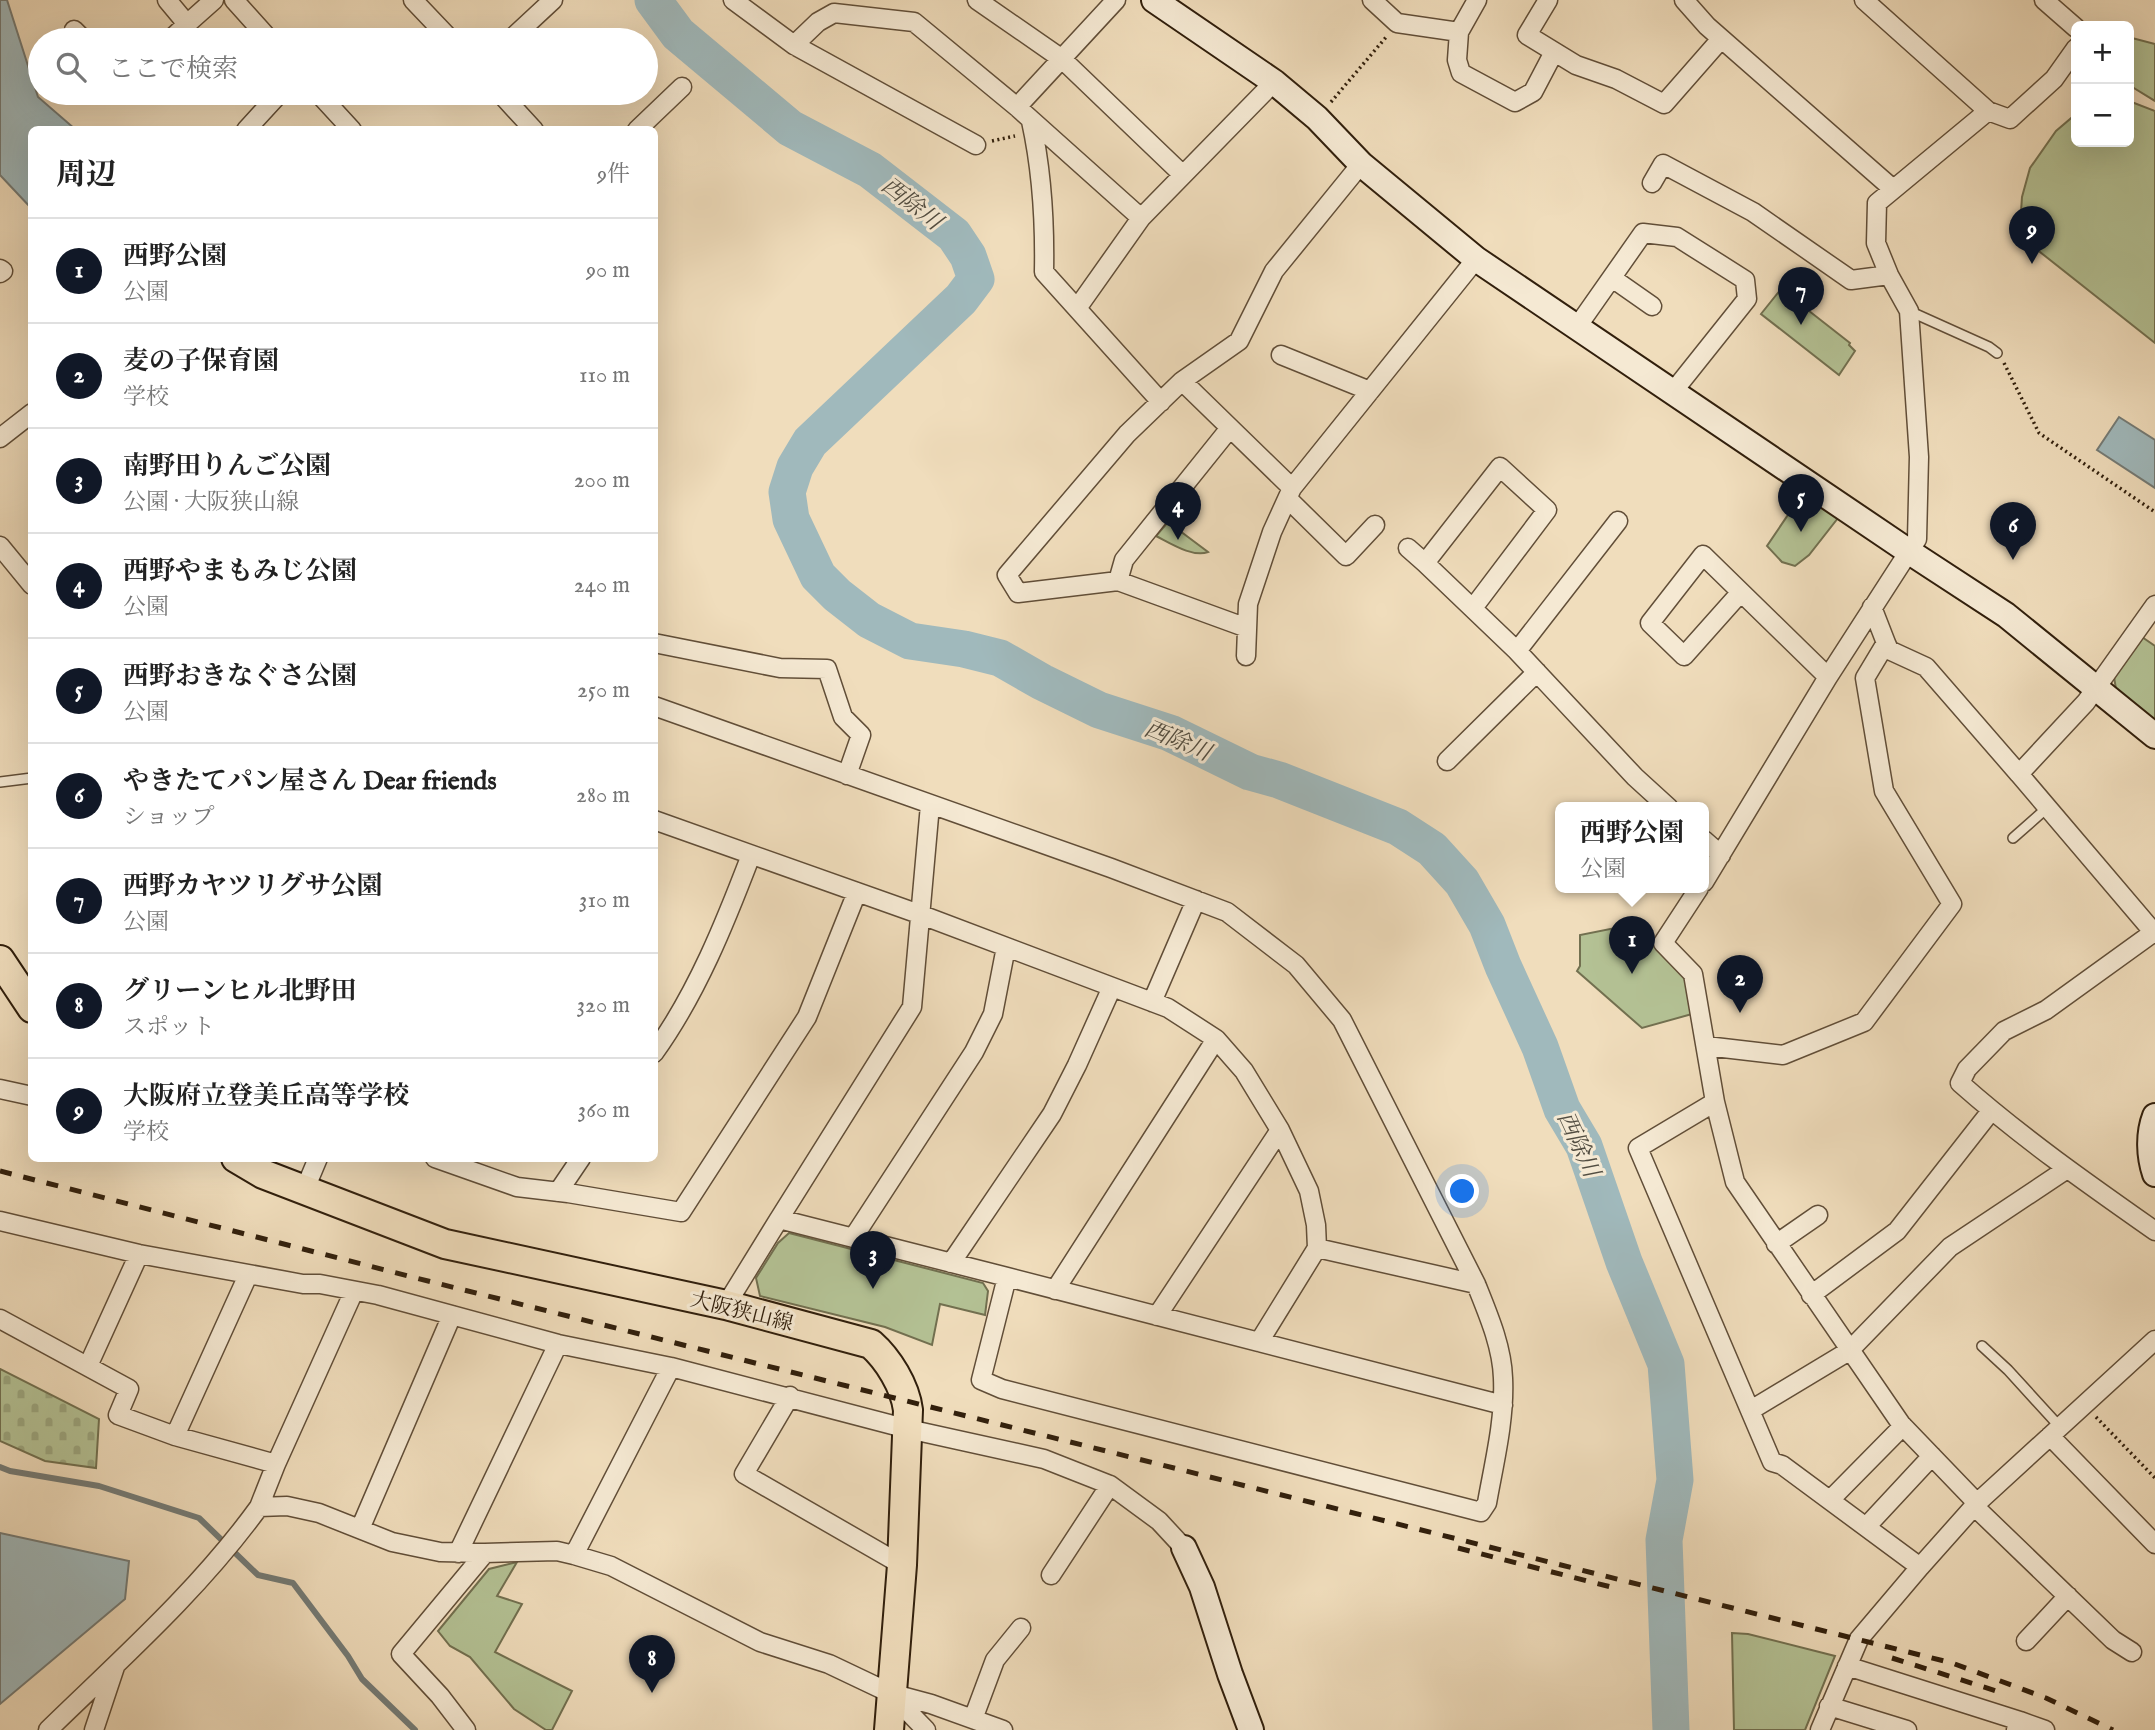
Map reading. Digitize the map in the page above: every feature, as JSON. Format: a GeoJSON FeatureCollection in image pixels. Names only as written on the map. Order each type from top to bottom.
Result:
{"type":"FeatureCollection","features":[{"type":"Feature","properties":{"kind":"main road"},"geometry":{"type":"LineString","coordinates":[[0,960],[28,1002]]}},
{"type":"Feature","properties":{"kind":"main road","name":"大阪狭山線"},"geometry":{"type":"LineString","coordinates":[[243,1162],[263,1174],[329,1201],[444,1244],[726,1305],[870,1344],[884,1356],[907,1401],[908,1430],[902,1565],[888,1730]]}},
{"type":"Feature","properties":{"kind":"street"},"geometry":{"type":"LineString","coordinates":[[167,0],[187,24]]}},
{"type":"Feature","properties":{"kind":"street"},"geometry":{"type":"LineString","coordinates":[[183,28],[214,0]]}},
{"type":"Feature","properties":{"kind":"street"},"geometry":{"type":"LineString","coordinates":[[234,0],[259,28]]}},
{"type":"Feature","properties":{"kind":"street"},"geometry":{"type":"LineString","coordinates":[[413,0],[440,28]]}},
{"type":"Feature","properties":{"kind":"street"},"geometry":{"type":"LineString","coordinates":[[523,28],[553,0]]}},
{"type":"Feature","properties":{"kind":"street"},"geometry":{"type":"LineString","coordinates":[[733,0],[794,45],[976,145]]}},
{"type":"Feature","properties":{"kind":"street"},"geometry":{"type":"LineString","coordinates":[[977,0],[1062,59],[1183,175]]}},
{"type":"Feature","properties":{"kind":"street"},"geometry":{"type":"LineString","coordinates":[[1017,107],[1116,0]]}},
{"type":"Feature","properties":{"kind":"street"},"geometry":{"type":"LineString","coordinates":[[1154,0],[1274,82],[1317,118],[1361,164],[1476,258],[1672,393],[2006,615],[2155,736]]}},
{"type":"Feature","properties":{"kind":"street"},"geometry":{"type":"LineString","coordinates":[[1372,0],[1397,23],[1460,32]]}},
{"type":"Feature","properties":{"kind":"street"},"geometry":{"type":"LineString","coordinates":[[1477,0],[1460,32],[1457,60],[1461,73],[1514,102],[1533,92],[1554,52]]}},
{"type":"Feature","properties":{"kind":"street"},"geometry":{"type":"LineString","coordinates":[[1548,0],[1527,36],[1576,65],[1616,79],[1664,104],[1721,39]]}},
{"type":"Feature","properties":{"kind":"street"},"geometry":{"type":"LineString","coordinates":[[1684,0],[1721,39],[1893,189]]}},
{"type":"Feature","properties":{"kind":"street"},"geometry":{"type":"LineString","coordinates":[[1864,0],[1988,111],[2010,119],[2054,79],[2071,55]]}},
{"type":"Feature","properties":{"kind":"street"},"geometry":{"type":"LineString","coordinates":[[2044,0],[2071,24]]}},
{"type":"Feature","properties":{"kind":"street"},"geometry":{"type":"LineString","coordinates":[[794,45],[818,22],[834,13],[914,22],[1017,107],[1032,126],[1142,218]]}},
{"type":"Feature","properties":{"kind":"street"},"geometry":{"type":"LineString","coordinates":[[1078,307],[1142,218],[1274,82]]}},
{"type":"Feature","properties":{"kind":"street"},"geometry":{"type":"LineString","coordinates":[[641,126],[682,87]]}},
{"type":"Feature","properties":{"kind":"street"},"geometry":{"type":"LineString","coordinates":[[250,126],[269,105]]}},
{"type":"Feature","properties":{"kind":"street"},"geometry":{"type":"LineString","coordinates":[[329,105],[348,126]]}},
{"type":"Feature","properties":{"kind":"street"},"geometry":{"type":"LineString","coordinates":[[511,105],[530,126]]}},
{"type":"Feature","properties":{"kind":"street"},"geometry":{"type":"LineString","coordinates":[[1709,873],[1828,677],[1917,539],[1919,457],[1909,311],[1889,275],[1876,243],[1877,203],[1988,111]]}},
{"type":"Feature","properties":{"kind":"street"},"geometry":{"type":"LineString","coordinates":[[1032,126],[1045,222],[1044,272],[1161,402]]}},
{"type":"Feature","properties":{"kind":"street"},"geometry":{"type":"LineString","coordinates":[[1247,628],[1118,581],[1018,593],[1007,575],[1127,434],[1182,381],[1239,341],[1274,271],[1361,164]]}},
{"type":"Feature","properties":{"kind":"street"},"geometry":{"type":"LineString","coordinates":[[1652,183],[1663,164],[1753,212],[1851,281],[1889,275]]}},
{"type":"Feature","properties":{"kind":"street"},"geometry":{"type":"LineString","coordinates":[[1577,327],[1643,233],[1677,237],[1745,280],[1747,299],[1672,393]]}},
{"type":"Feature","properties":{"kind":"street"},"geometry":{"type":"LineString","coordinates":[[1246,656],[1248,604],[1272,532],[1290,494],[1476,258]]}},
{"type":"Feature","properties":{"kind":"street"},"geometry":{"type":"LineString","coordinates":[[1612,278],[1652,306]]}},
{"type":"Feature","properties":{"kind":"street"},"geometry":{"type":"LineString","coordinates":[[1281,355],[1370,391]]}},
{"type":"Feature","properties":{"kind":"street"},"geometry":{"type":"LineString","coordinates":[[1182,381],[1230,428],[1346,556],[1375,526]]}},
{"type":"Feature","properties":{"kind":"street"},"geometry":{"type":"LineString","coordinates":[[0,438],[28,415]]}},
{"type":"Feature","properties":{"kind":"street"},"geometry":{"type":"LineString","coordinates":[[1118,581],[1124,560],[1230,428]]}},
{"type":"Feature","properties":{"kind":"street"},"geometry":{"type":"LineString","coordinates":[[1425,563],[1500,467],[1547,510],[1473,608]]}},
{"type":"Feature","properties":{"kind":"street"},"geometry":{"type":"LineString","coordinates":[[1517,651],[1618,521]]}},
{"type":"Feature","properties":{"kind":"street"},"geometry":{"type":"LineString","coordinates":[[0,546],[28,580]]}},
{"type":"Feature","properties":{"kind":"street"},"geometry":{"type":"LineString","coordinates":[[1408,548],[1517,651],[1635,777],[1662,802]]}},
{"type":"Feature","properties":{"kind":"street"},"geometry":{"type":"LineString","coordinates":[[1741,592],[1684,656],[1650,623],[1703,555],[1741,592],[1828,677]]}},
{"type":"Feature","properties":{"kind":"street"},"geometry":{"type":"LineString","coordinates":[[2019,774],[2097,688],[2155,606]]}},
{"type":"Feature","properties":{"kind":"street"},"geometry":{"type":"LineString","coordinates":[[1872,607],[1889,650],[1926,667],[2154,933],[2046,1010],[2004,1031],[1967,1069],[1959,1083],[2067,1169],[2155,1231]]}},
{"type":"Feature","properties":{"kind":"street"},"geometry":{"type":"LineString","coordinates":[[1706,1046],[1783,1055],[1864,1022],[1952,904],[1884,791],[1865,678],[1886,643]]}},
{"type":"Feature","properties":{"kind":"street"},"geometry":{"type":"LineString","coordinates":[[658,644],[780,668],[827,669],[843,717],[861,735],[847,775]]}},
{"type":"Feature","properties":{"kind":"street"},"geometry":{"type":"LineString","coordinates":[[1447,761],[1537,672]]}},
{"type":"Feature","properties":{"kind":"street"},"geometry":{"type":"LineString","coordinates":[[658,707],[1227,912],[1296,965],[1342,1020],[1476,1284],[1494,1328],[1504,1376],[1503,1405],[1487,1503],[1480,1512],[1002,1389],[981,1380],[1007,1277]]}},
{"type":"Feature","properties":{"kind":"street"},"geometry":{"type":"LineString","coordinates":[[726,1305],[912,1007],[930,805]]}},
{"type":"Feature","properties":{"kind":"street"},"geometry":{"type":"LineString","coordinates":[[658,821],[857,892],[1168,1008],[1216,1039],[1244,1071],[1280,1130],[1309,1191],[1316,1225],[1317,1248],[1259,1342]]}},
{"type":"Feature","properties":{"kind":"street"},"geometry":{"type":"LineString","coordinates":[[1709,844],[1721,855]]}},
{"type":"Feature","properties":{"kind":"street"},"geometry":{"type":"LineString","coordinates":[[658,1048],[719,936],[751,855]]}},
{"type":"Feature","properties":{"kind":"street"},"geometry":{"type":"LineString","coordinates":[[457,1162],[517,1187],[681,1213],[807,1017],[857,892]]}},
{"type":"Feature","properties":{"kind":"street"},"geometry":{"type":"LineString","coordinates":[[1696,893],[1663,943],[1692,974],[1715,1102],[1735,1182],[1903,1426],[1976,1505],[2068,1596],[2113,1640],[2132,1652]]}},
{"type":"Feature","properties":{"kind":"street"},"geometry":{"type":"LineString","coordinates":[[1152,1002],[1196,900]]}},
{"type":"Feature","properties":{"kind":"street"},"geometry":{"type":"LineString","coordinates":[[853,1238],[974,1052],[993,1014],[1006,947]]}},
{"type":"Feature","properties":{"kind":"street"},"geometry":{"type":"LineString","coordinates":[[951,1263],[1052,1114],[1112,987]]}},
{"type":"Feature","properties":{"kind":"street"},"geometry":{"type":"LineString","coordinates":[[1055,1290],[1216,1039]]}},
{"type":"Feature","properties":{"kind":"street"},"geometry":{"type":"LineString","coordinates":[[0,1089],[28,1095]]}},
{"type":"Feature","properties":{"kind":"street"},"geometry":{"type":"LineString","coordinates":[[1715,1102],[1637,1147],[1772,1462],[1782,1465],[1920,1567]]}},
{"type":"Feature","properties":{"kind":"street"},"geometry":{"type":"LineString","coordinates":[[1811,1294],[1897,1231],[1991,1111]]}},
{"type":"Feature","properties":{"kind":"street"},"geometry":{"type":"LineString","coordinates":[[2155,1116],[2150,1128],[2151,1164],[2155,1174]]}},
{"type":"Feature","properties":{"kind":"street"},"geometry":{"type":"LineString","coordinates":[[1157,1316],[1280,1130]]}},
{"type":"Feature","properties":{"kind":"street"},"geometry":{"type":"LineString","coordinates":[[305,1189],[316,1162]]}},
{"type":"Feature","properties":{"kind":"street"},"geometry":{"type":"LineString","coordinates":[[558,1192],[578,1162]]}},
{"type":"Feature","properties":{"kind":"street"},"geometry":{"type":"LineString","coordinates":[[1751,1410],[1849,1351],[1950,1247],[2067,1169]]}},
{"type":"Feature","properties":{"kind":"street"},"geometry":{"type":"LineString","coordinates":[[1776,1244],[1818,1215]]}},
{"type":"Feature","properties":{"kind":"street"},"geometry":{"type":"LineString","coordinates":[[779,1219],[1503,1405]]}},
{"type":"Feature","properties":{"kind":"street"},"geometry":{"type":"LineString","coordinates":[[0,1221],[139,1254],[248,1275],[354,1291],[558,1343],[790,1396],[908,1430],[1044,1459],[1110,1485],[1159,1521],[1184,1548],[1202,1587],[1251,1730]]}},
{"type":"Feature","properties":{"kind":"street"},"geometry":{"type":"LineString","coordinates":[[1317,1248],[1476,1284]]}},
{"type":"Feature","properties":{"kind":"street"},"geometry":{"type":"LineString","coordinates":[[88,1366],[139,1254]]}},
{"type":"Feature","properties":{"kind":"street"},"geometry":{"type":"LineString","coordinates":[[175,1436],[248,1275]]}},
{"type":"Feature","properties":{"kind":"street"},"geometry":{"type":"LineString","coordinates":[[48,1730],[152,1630],[236,1538],[259,1507],[354,1291]]}},
{"type":"Feature","properties":{"kind":"street"},"geometry":{"type":"LineString","coordinates":[[360,1528],[452,1315]]}},
{"type":"Feature","properties":{"kind":"street"},"geometry":{"type":"LineString","coordinates":[[0,1318],[129,1390],[118,1415],[175,1436],[276,1464]]}},
{"type":"Feature","properties":{"kind":"street"},"geometry":{"type":"LineString","coordinates":[[1820,1730],[1859,1639],[1920,1567],[1976,1505],[2155,1340]]}},
{"type":"Feature","properties":{"kind":"street"},"geometry":{"type":"LineString","coordinates":[[458,1553],[558,1343]]}},
{"type":"Feature","properties":{"kind":"street"},"geometry":{"type":"LineString","coordinates":[[574,1555],[671,1367]]}},
{"type":"Feature","properties":{"kind":"street"},"geometry":{"type":"LineString","coordinates":[[790,1396],[744,1474],[902,1565]]}},
{"type":"Feature","properties":{"kind":"street"},"geometry":{"type":"LineString","coordinates":[[1830,1500],[1903,1426]]}},
{"type":"Feature","properties":{"kind":"street"},"geometry":{"type":"LineString","coordinates":[[2055,1432],[2155,1544]]}},
{"type":"Feature","properties":{"kind":"street"},"geometry":{"type":"LineString","coordinates":[[1866,1527],[1932,1456]]}},
{"type":"Feature","properties":{"kind":"street"},"geometry":{"type":"LineString","coordinates":[[1051,1575],[1110,1485]]}},
{"type":"Feature","properties":{"kind":"street"},"geometry":{"type":"LineString","coordinates":[[259,1507],[287,1506],[319,1513],[392,1542],[440,1552],[557,1551],[611,1566],[760,1642],[829,1664],[890,1693],[931,1704],[1003,1730]]}},
{"type":"Feature","properties":{"kind":"street"},"geometry":{"type":"LineString","coordinates":[[466,1730],[440,1696],[401,1654],[485,1553]]}},
{"type":"Feature","properties":{"kind":"street"},"geometry":{"type":"LineString","coordinates":[[2026,1641],[2068,1596]]}},
{"type":"Feature","properties":{"kind":"street"},"geometry":{"type":"LineString","coordinates":[[973,1719],[995,1660],[1021,1628]]}},
{"type":"Feature","properties":{"kind":"street"},"geometry":{"type":"LineString","coordinates":[[94,1730],[116,1664]]}},
{"type":"Feature","properties":{"kind":"street"},"geometry":{"type":"LineString","coordinates":[[1847,1666],[2018,1725],[2045,1730]]}},
{"type":"Feature","properties":{"kind":"street"},"geometry":{"type":"LineString","coordinates":[[890,1693],[926,1730]]}},
{"type":"Feature","properties":{"kind":"street"},"geometry":{"type":"LineString","coordinates":[[1829,1706],[1908,1730]]}},
{"type":"Feature","properties":{"kind":"lane"},"geometry":{"type":"LineString","coordinates":[[1909,311],[1989,346],[1997,354]]}},
{"type":"Feature","properties":{"kind":"lane"},"geometry":{"type":"LineString","coordinates":[[0,782],[28,778]]}},
{"type":"Feature","properties":{"kind":"lane"},"geometry":{"type":"LineString","coordinates":[[2013,838],[2048,807]]}},
{"type":"Feature","properties":{"kind":"lane"},"geometry":{"type":"LineString","coordinates":[[1982,1346],[2008,1370],[2055,1432]]}},
{"type":"Feature","properties":{"kind":"path"},"geometry":{"type":"LineString","coordinates":[[1317,118],[1397,23]]}},
{"type":"Feature","properties":{"kind":"path"},"geometry":{"type":"LineString","coordinates":[[976,145],[1032,126]]}},
{"type":"Feature","properties":{"kind":"path"},"geometry":{"type":"LineString","coordinates":[[1997,354],[2039,433],[2155,512]]}},
{"type":"Feature","properties":{"kind":"path"},"geometry":{"type":"LineString","coordinates":[[2084,1405],[2155,1478]]}},
{"type":"Feature","properties":{"kind":"green space"},"geometry":{"type":"Polygon","coordinates":[[[2134,39],[2155,44],[2155,101],[2134,88],[2134,39]]]}},
{"type":"Feature","properties":{"kind":"green space"},"geometry":{"type":"Polygon","coordinates":[[[2134,103],[2155,111],[2155,343],[2040,252],[2025,228],[2021,212],[2022,197],[2030,168],[2056,131],[2071,118],[2071,147],[2134,147],[2134,103]]]}},
{"type":"Feature","properties":{"kind":"green space"},"geometry":{"type":"Polygon","coordinates":[[[1781,289],[1850,343],[1855,351],[1839,375],[1761,314],[1781,289]]]}},
{"type":"Feature","properties":{"kind":"green space"},"geometry":{"type":"Polygon","coordinates":[[[1802,494],[1838,518],[1809,555],[1795,566],[1782,562],[1767,546],[1802,494]]]}},
{"type":"Feature","properties":{"kind":"green space"},"geometry":{"type":"Polygon","coordinates":[[[1168,522],[1208,552],[1189,551],[1156,536],[1168,522]]]}},
{"type":"Feature","properties":{"kind":"green space"},"geometry":{"type":"Polygon","coordinates":[[[2142,637],[2155,646],[2155,722],[2116,689],[2114,677],[2142,637]]]}},
{"type":"Feature","properties":{"kind":"green space"},"geometry":{"type":"Polygon","coordinates":[[[1630,925],[1655,943],[1686,977],[1692,1014],[1642,1028],[1577,971],[1580,966],[1580,935],[1630,925]]]}},
{"type":"Feature","properties":{"kind":"green space"},"geometry":{"type":"Polygon","coordinates":[[[789,1233],[983,1283],[988,1291],[985,1315],[940,1304],[932,1345],[885,1327],[760,1296],[756,1278],[778,1243],[789,1233]]]}},
{"type":"Feature","properties":{"kind":"green space"},"geometry":{"type":"Polygon","coordinates":[[[0,1369],[99,1419],[96,1468],[45,1461],[0,1441],[0,1369]]]}},
{"type":"Feature","properties":{"kind":"green space"},"geometry":{"type":"Polygon","coordinates":[[[517,1562],[497,1596],[522,1604],[495,1652],[572,1691],[552,1730],[546,1730],[514,1709],[470,1657],[450,1646],[438,1631],[489,1569],[517,1562]]]}},
{"type":"Feature","properties":{"kind":"green space"},"geometry":{"type":"Polygon","coordinates":[[[1732,1633],[1748,1634],[1835,1656],[1805,1730],[1734,1730],[1732,1633]]]}},
{"type":"Feature","properties":{"kind":"water"},"geometry":{"type":"Polygon","coordinates":[[[0,0],[7,0],[28,66],[28,105],[47,105],[72,126],[28,126],[28,205],[0,175],[0,0]]]}},
{"type":"Feature","properties":{"kind":"water"},"geometry":{"type":"Polygon","coordinates":[[[2119,417],[2155,440],[2155,488],[2097,450],[2119,417]]]}},
{"type":"Feature","properties":{"kind":"water"},"geometry":{"type":"Polygon","coordinates":[[[0,1533],[129,1561],[125,1599],[0,1704],[0,1533]]]}},
{"type":"Feature","properties":{"kind":"waterway","name":"西除川"},"geometry":{"type":"LineString","coordinates":[[653,0],[678,34],[790,128],[870,170],[954,235],[968,256],[976,279],[961,299],[810,442],[795,467],[787,492],[791,519],[818,576],[869,620],[910,641],[964,649],[1000,658],[1099,710],[1170,733],[1250,772],[1279,780],[1398,827],[1432,849],[1462,882],[1487,925],[1540,1047],[1562,1109],[1584,1146],[1624,1262],[1666,1364],[1675,1480],[1664,1540],[1671,1730]]}},
{"type":"Feature","properties":{"kind":"waterway"},"geometry":{"type":"LineString","coordinates":[[0,1467],[99,1486],[199,1518],[258,1575],[293,1583],[362,1679],[415,1730]]}},
{"type":"Feature","properties":{"kind":"railway"},"geometry":{"type":"LineString","coordinates":[[0,1171],[1952,1663],[2046,1698],[2113,1730]]}},
{"type":"Feature","properties":{"kind":"railway"},"geometry":{"type":"LineString","coordinates":[[1458,1548],[1611,1587]]}},
{"type":"Feature","properties":{"kind":"railway"},"geometry":{"type":"LineString","coordinates":[[1892,1658],[2006,1694]]}},
{"type":"Feature","properties":{"kind":"place","name":"大阪府立登美丘高等学校"},"geometry":{"type":"Point","coordinates":[2032,264]}},
{"type":"Feature","properties":{"kind":"place","name":"西野カヤツリグサ公園"},"geometry":{"type":"Point","coordinates":[1801,325]}},
{"type":"Feature","properties":{"kind":"place","name":"西野おきなぐさ公園"},"geometry":{"type":"Point","coordinates":[1801,532]}},
{"type":"Feature","properties":{"kind":"place","name":"西野やまもみじ公園"},"geometry":{"type":"Point","coordinates":[1178,540]}},
{"type":"Feature","properties":{"kind":"place","name":"やきたてパン屋さん Dear friends"},"geometry":{"type":"Point","coordinates":[2013,560]}},
{"type":"Feature","properties":{"kind":"place","name":"西野公園"},"geometry":{"type":"Point","coordinates":[1632,974]}},
{"type":"Feature","properties":{"kind":"place","name":"麦の子保育園"},"geometry":{"type":"Point","coordinates":[1740,1013]}},
{"type":"Feature","properties":{"kind":"place","name":"南野田りんご公園"},"geometry":{"type":"Point","coordinates":[873,1289]}},
{"type":"Feature","properties":{"kind":"place","name":"グリーンヒル北野田"},"geometry":{"type":"Point","coordinates":[652,1693]}}]}
